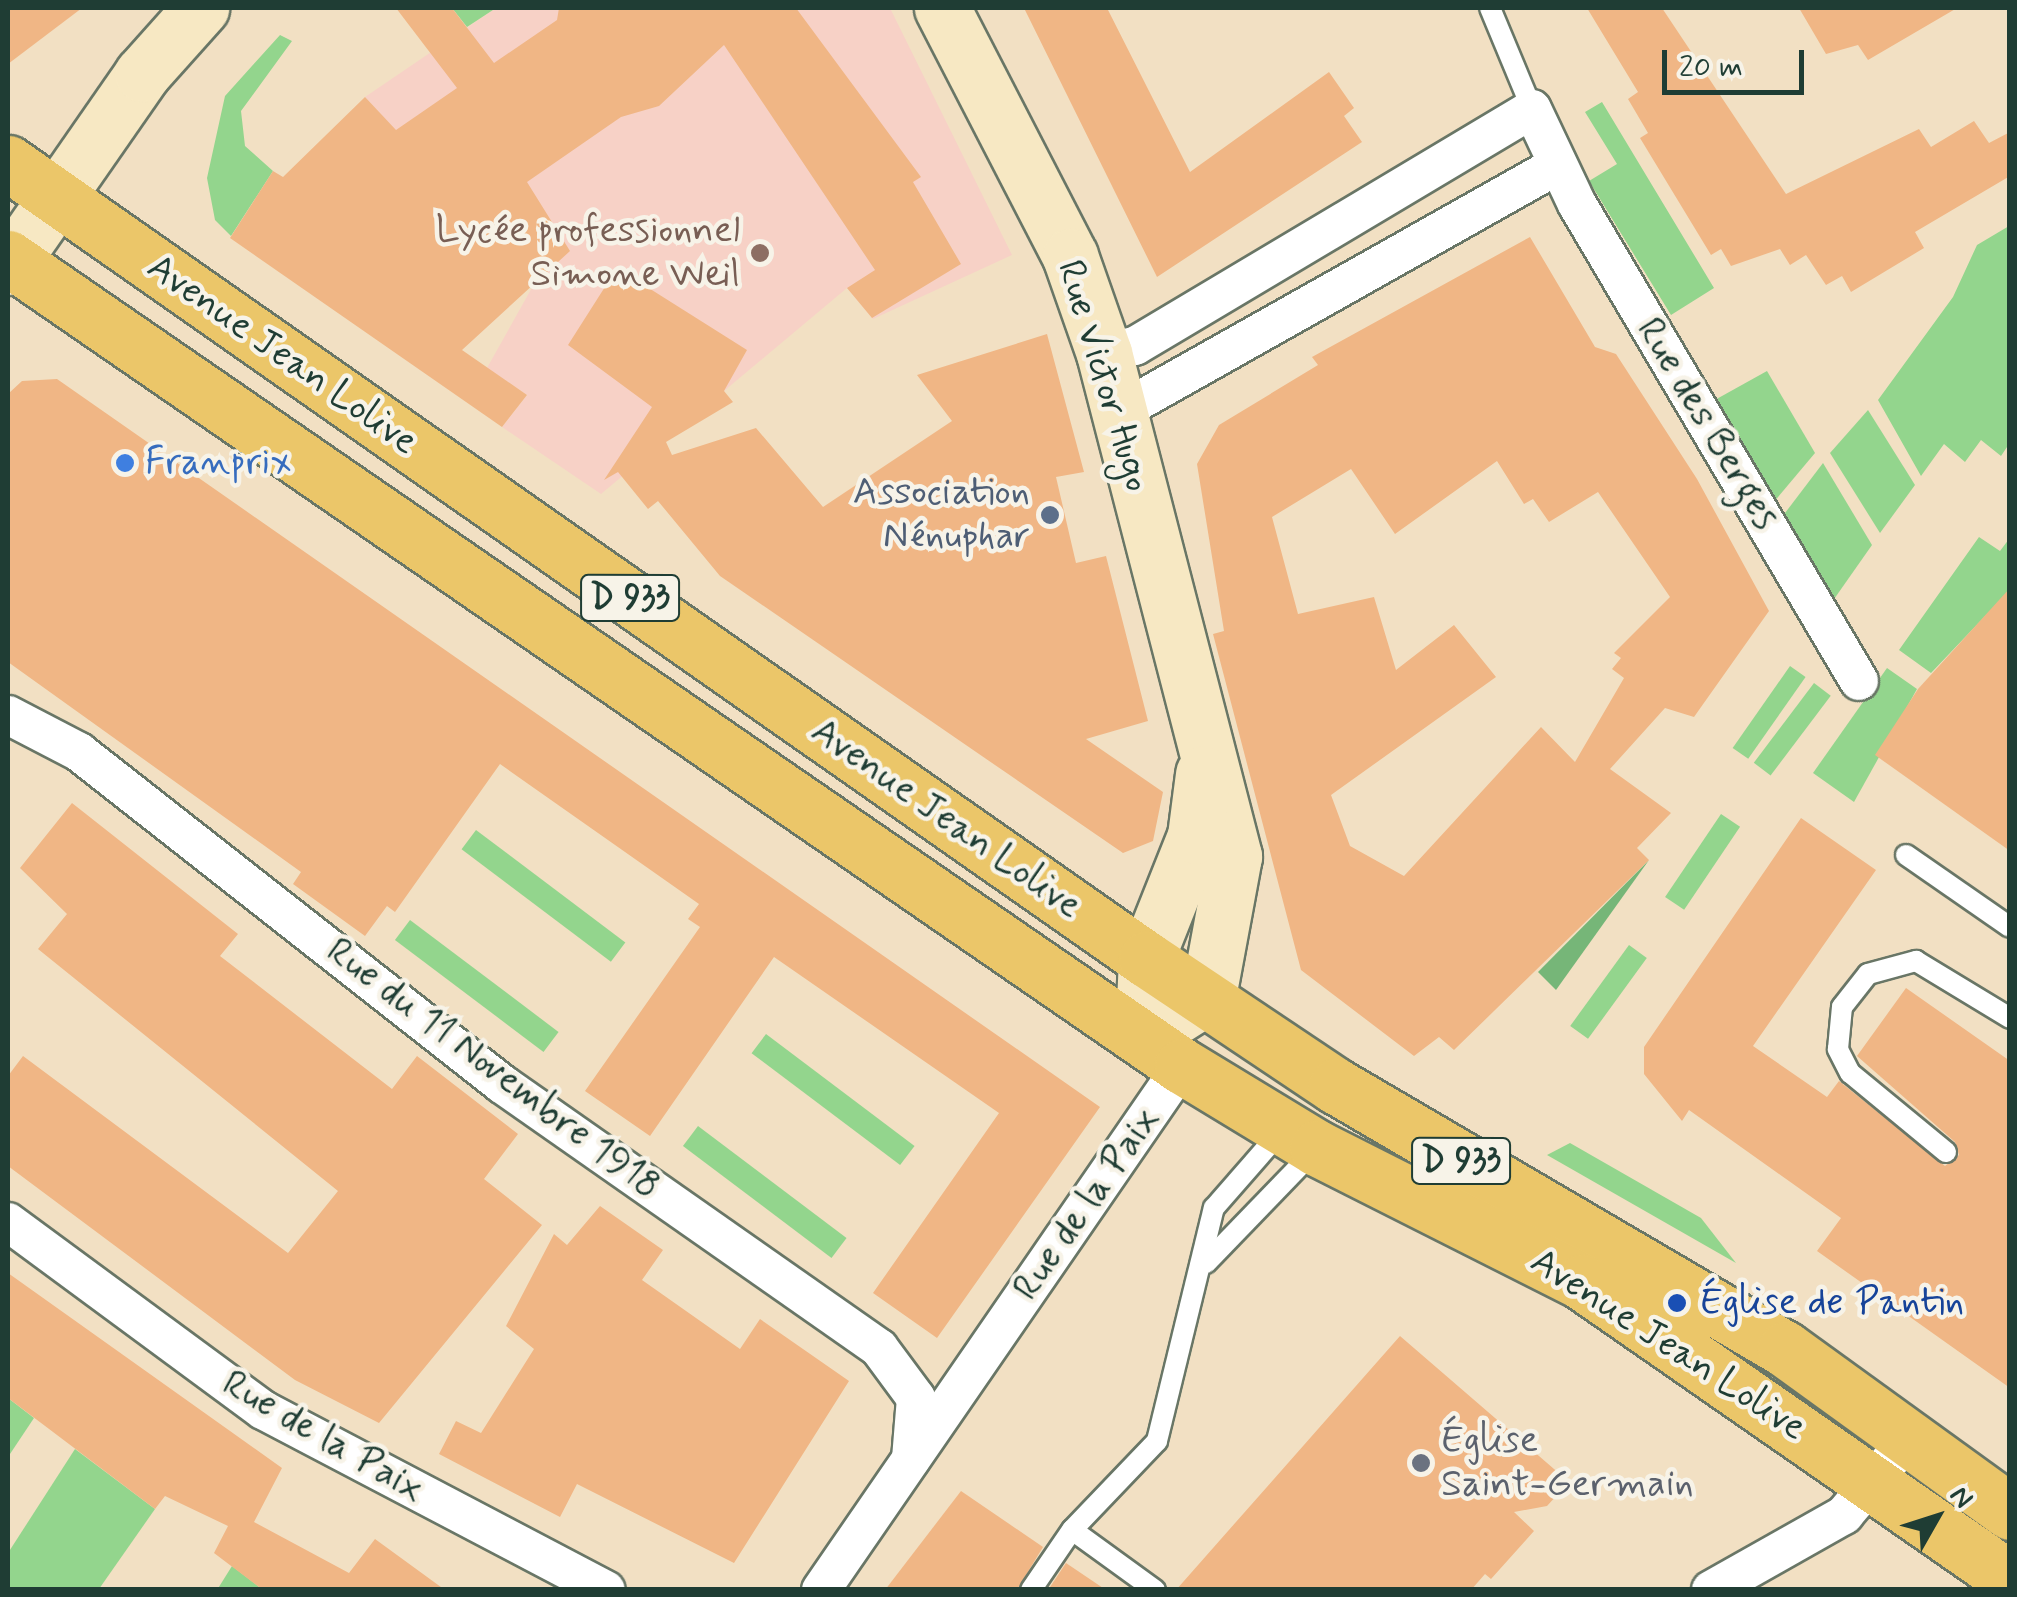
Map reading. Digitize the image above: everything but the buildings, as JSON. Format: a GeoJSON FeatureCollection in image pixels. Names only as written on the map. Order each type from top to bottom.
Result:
{"type":"FeatureCollection","features":[{"type":"Feature","properties":{"kind":"main road","name":"Avenue Jean Lolive"},"geometry":{"type":"LineString","coordinates":[[8,163],[52,198],[1146,960],[1208,996],[1336,1086],[1785,1349],[2010,1512]]}},
{"type":"Feature","properties":{"kind":"main road","name":"Avenue Jean Lolive"},"geometry":{"type":"LineString","coordinates":[[9,262],[1162,1052],[1300,1138],[1582,1282],[2002,1572]]}},
{"type":"Feature","properties":{"kind":"street"},"geometry":{"type":"LineString","coordinates":[[9,262],[52,198],[201,8]]}},
{"type":"Feature","properties":{"kind":"street","name":"Rue Victor Hugo"},"geometry":{"type":"LineString","coordinates":[[942,8],[1070,256],[1104,353],[1204,766],[1234,856],[1208,996]]}},
{"type":"Feature","properties":{"kind":"street"},"geometry":{"type":"LineString","coordinates":[[1104,353],[1135,346],[1532,109]]}},
{"type":"Feature","properties":{"kind":"street","name":"Rue des Berges"},"geometry":{"type":"LineString","coordinates":[[1532,109],[1556,166],[1860,681]]}},
{"type":"Feature","properties":{"kind":"street"},"geometry":{"type":"LineString","coordinates":[[1119,412],[1556,166]]}},
{"type":"Feature","properties":{"kind":"street","name":"Rue du 11 Novembre 1918"},"geometry":{"type":"LineString","coordinates":[[8,715],[79,752],[502,1084],[879,1348],[916,1398],[911,1459]]}},
{"type":"Feature","properties":{"kind":"street","name":"Rue Victor Hugo"},"geometry":{"type":"LineString","coordinates":[[1162,1052],[1146,960],[1195,836],[1204,766]]}},
{"type":"Feature","properties":{"kind":"street"},"geometry":{"type":"LineString","coordinates":[[1162,1052],[1208,996]]}},
{"type":"Feature","properties":{"kind":"street","name":"Rue de la Paix"},"geometry":{"type":"LineString","coordinates":[[821,1590],[911,1459],[1162,1052]]}},
{"type":"Feature","properties":{"kind":"street","name":"Rue de la Paix"},"geometry":{"type":"LineString","coordinates":[[8,1222],[263,1410],[606,1590]]}},
{"type":"Feature","properties":{"kind":"street"},"geometry":{"type":"LineString","coordinates":[[1711,1590],[1844,1515],[1909,1438]]}},
{"type":"Feature","properties":{"kind":"lane","name":"Rue des Berges"},"geometry":{"type":"LineString","coordinates":[[1490,8],[1532,109]]}},
{"type":"Feature","properties":{"kind":"lane"},"geometry":{"type":"LineString","coordinates":[[1906,855],[2010,927]]}},
{"type":"Feature","properties":{"kind":"lane"},"geometry":{"type":"LineString","coordinates":[[1946,1152],[1850,1073],[1838,1049],[1842,1006],[1868,974],[1916,961],[2010,1018]]}},
{"type":"Feature","properties":{"kind":"lane"},"geometry":{"type":"LineString","coordinates":[[1031,1590],[1072,1530],[1158,1441],[1204,1265],[1214,1208],[1300,1138]]}},
{"type":"Feature","properties":{"kind":"lane"},"geometry":{"type":"LineString","coordinates":[[1204,1265],[1300,1138]]}},
{"type":"Feature","properties":{"kind":"lane"},"geometry":{"type":"LineString","coordinates":[[1072,1530],[1154,1590]]}},
{"type":"Feature","properties":{"kind":"shaded area","name":"Lycée professionnel Simone Weil"},"geometry":{"type":"Polygon","coordinates":[[[496,8],[890,8],[1012,255],[873,319],[847,288],[601,494],[502,427],[527,395],[487,368],[534,284],[365,97],[496,8]]]}},
{"type":"Feature","properties":{"kind":"green space"},"geometry":{"type":"Polygon","coordinates":[[[452,8],[496,8],[467,27],[452,8]]]}},
{"type":"Feature","properties":{"kind":"green space"},"geometry":{"type":"Polygon","coordinates":[[[280,35],[292,41],[241,111],[245,146],[273,171],[231,236],[215,220],[207,178],[225,96],[280,35]]]}},
{"type":"Feature","properties":{"kind":"green space"},"geometry":{"type":"Polygon","coordinates":[[[1602,102],[1714,288],[1671,315],[1589,181],[1617,164],[1585,112],[1602,102]]]}},
{"type":"Feature","properties":{"kind":"green space"},"geometry":{"type":"Polygon","coordinates":[[[2009,226],[2009,444],[2001,456],[1981,440],[1965,462],[1944,444],[1921,476],[1878,400],[1953,297],[1977,245],[2009,226]]]}},
{"type":"Feature","properties":{"kind":"green space"},"geometry":{"type":"Polygon","coordinates":[[[1767,371],[1815,453],[1773,503],[1713,401],[1767,371]]]}},
{"type":"Feature","properties":{"kind":"green space"},"geometry":{"type":"Polygon","coordinates":[[[1868,410],[1915,485],[1880,533],[1830,453],[1868,410]]]}},
{"type":"Feature","properties":{"kind":"green space"},"geometry":{"type":"Polygon","coordinates":[[[1823,463],[1872,545],[1832,602],[1782,517],[1823,463]]]}},
{"type":"Feature","properties":{"kind":"green space"},"geometry":{"type":"Polygon","coordinates":[[[1979,537],[2000,551],[2009,539],[2009,591],[1931,673],[1899,650],[1979,537]]]}},
{"type":"Feature","properties":{"kind":"green space"},"geometry":{"type":"Polygon","coordinates":[[[1790,666],[1806,677],[1748,759],[1733,748],[1790,666]]]}},
{"type":"Feature","properties":{"kind":"green space"},"geometry":{"type":"Polygon","coordinates":[[[1887,668],[1917,689],[1854,802],[1813,773],[1887,668]]]}},
{"type":"Feature","properties":{"kind":"green space"},"geometry":{"type":"Polygon","coordinates":[[[1814,683],[1831,696],[1771,776],[1754,763],[1814,683]]]}},
{"type":"Feature","properties":{"kind":"green space"},"geometry":{"type":"Polygon","coordinates":[[[1721,814],[1740,827],[1684,910],[1665,897],[1721,814]]]}},
{"type":"Feature","properties":{"kind":"green space"},"geometry":{"type":"Polygon","coordinates":[[[476,830],[625,943],[611,962],[462,849],[476,830]]]}},
{"type":"Feature","properties":{"kind":"green space"},"geometry":{"type":"Polygon","coordinates":[[[1649,860],[1556,990],[1538,972],[1649,860]]]}},
{"type":"Feature","properties":{"kind":"green space"},"geometry":{"type":"Polygon","coordinates":[[[410,920],[559,1032],[544,1052],[395,940],[410,920]]]}},
{"type":"Feature","properties":{"kind":"green space"},"geometry":{"type":"Polygon","coordinates":[[[1629,945],[1647,958],[1588,1039],[1570,1026],[1629,945]]]}},
{"type":"Feature","properties":{"kind":"green space"},"geometry":{"type":"Polygon","coordinates":[[[766,1034],[915,1146],[900,1165],[752,1053],[766,1034]]]}},
{"type":"Feature","properties":{"kind":"green space"},"geometry":{"type":"Polygon","coordinates":[[[698,1126],[847,1238],[832,1258],[683,1146],[698,1126]]]}},
{"type":"Feature","properties":{"kind":"green space"},"geometry":{"type":"Polygon","coordinates":[[[1570,1143],[1701,1218],[1736,1263],[1547,1155],[1570,1143]]]}},
{"type":"Feature","properties":{"kind":"green space"},"geometry":{"type":"Polygon","coordinates":[[[8,1398],[34,1418],[8,1457],[8,1398]]]}},
{"type":"Feature","properties":{"kind":"green space"},"geometry":{"type":"Polygon","coordinates":[[[75,1449],[155,1509],[99,1589],[8,1589],[8,1553],[75,1449]]]}},
{"type":"Feature","properties":{"kind":"green space"},"geometry":{"type":"Polygon","coordinates":[[[232,1566],[263,1590],[217,1590],[232,1566]]]}},
{"type":"Feature","properties":{"kind":"place","name":"Lycée professionnel Simone Weil"},"geometry":{"type":"Point","coordinates":[760,253]}},
{"type":"Feature","properties":{"kind":"place","name":"Franprix"},"geometry":{"type":"Point","coordinates":[125,463]}},
{"type":"Feature","properties":{"kind":"place","name":"Association Nénuphar"},"geometry":{"type":"Point","coordinates":[1050,515]}},
{"type":"Feature","properties":{"kind":"place","name":"Église de Pantin"},"geometry":{"type":"Point","coordinates":[1677,1303]}},
{"type":"Feature","properties":{"kind":"place","name":"Église Saint-Germain"},"geometry":{"type":"Point","coordinates":[1421,1463]}}]}
